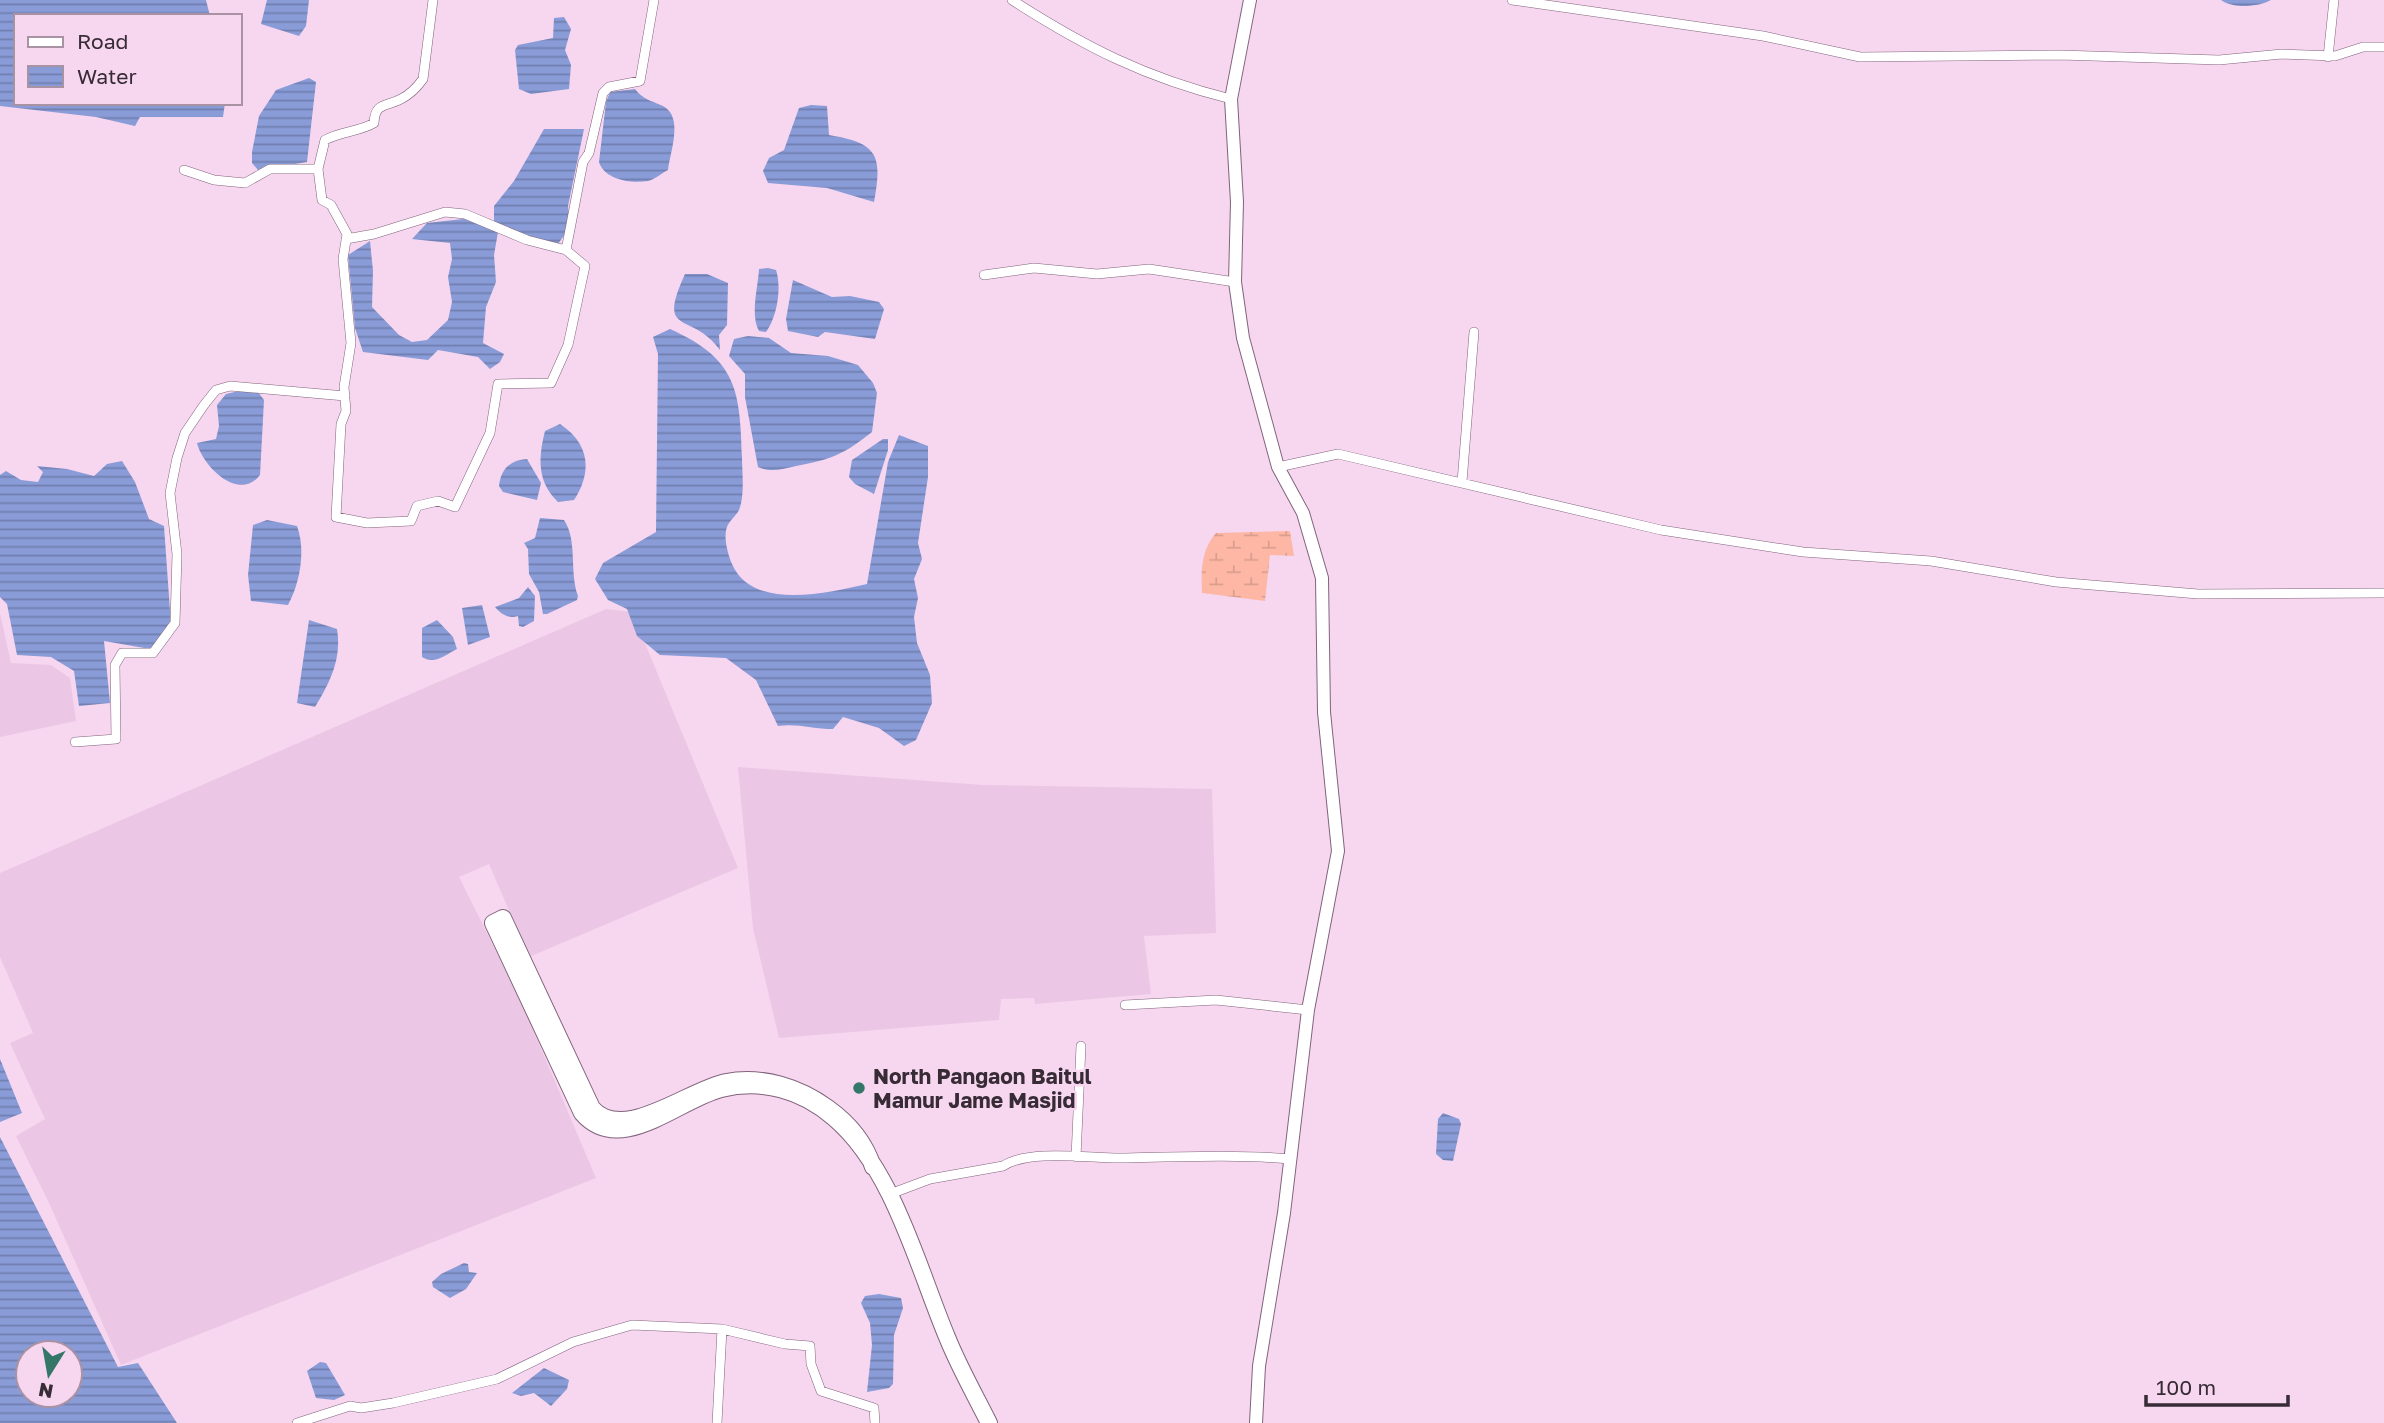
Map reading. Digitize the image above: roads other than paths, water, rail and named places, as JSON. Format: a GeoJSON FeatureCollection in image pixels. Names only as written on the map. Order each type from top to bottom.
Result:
{"type":"FeatureCollection","features":[{"type":"Feature","properties":{"kind":"highway"},"geometry":{"type":"LineString","coordinates":[[756,1083],[719,1090],[630,1129],[603,1130],[592,1124],[582,1113],[493,923],[503,918],[592,1108],[604,1118],[622,1122],[638,1118],[726,1082],[756,1083],[804,1093],[836,1114],[862,1143],[890,1194],[948,1341],[989,1423]]}},
{"type":"Feature","properties":{"kind":"street"},"geometry":{"type":"LineString","coordinates":[[346,239],[374,234],[445,212],[466,214],[527,240],[566,250],[585,266],[568,345],[551,383],[498,384],[491,433],[455,507],[438,501],[417,506],[411,520],[367,523],[336,517],[341,424],[346,411],[351,343],[343,259],[346,239],[331,205],[322,200],[318,169],[324,140],[340,132],[366,128],[374,123],[375,112],[380,105],[402,99],[424,79],[433,0]]}},
{"type":"Feature","properties":{"kind":"street"},"geometry":{"type":"LineString","coordinates":[[566,250],[583,162],[589,153],[603,93],[609,87],[640,81],[654,0]]}},
{"type":"Feature","properties":{"kind":"street"},"geometry":{"type":"LineString","coordinates":[[1012,0],[1075,41],[1175,85],[1231,99]]}},
{"type":"Feature","properties":{"kind":"street"},"geometry":{"type":"LineString","coordinates":[[1250,0],[1231,99],[1237,202],[1235,282],[1243,338],[1278,467],[1303,513],[1322,578],[1324,712],[1338,851],[1308,1010],[1291,1159],[1259,1366],[1256,1423]]}},
{"type":"Feature","properties":{"kind":"street"},"geometry":{"type":"LineString","coordinates":[[1512,0],[1763,36],[1860,57],[2060,55],[2220,60],[2282,54],[2328,57],[2363,47],[2384,47]]}},
{"type":"Feature","properties":{"kind":"street"},"geometry":{"type":"LineString","coordinates":[[2328,57],[2334,0]]}},
{"type":"Feature","properties":{"kind":"street"},"geometry":{"type":"LineString","coordinates":[[184,170],[214,180],[245,183],[270,169],[318,169]]}},
{"type":"Feature","properties":{"kind":"street"},"geometry":{"type":"LineString","coordinates":[[984,275],[1034,268],[1097,274],[1149,269],[1235,282]]}},
{"type":"Feature","properties":{"kind":"street"},"geometry":{"type":"LineString","coordinates":[[1462,482],[1474,332]]}},
{"type":"Feature","properties":{"kind":"street"},"geometry":{"type":"LineString","coordinates":[[75,742],[116,739],[115,665],[122,653],[153,653],[175,622],[177,554],[170,494],[185,433],[204,405],[216,390],[230,386],[289,394],[345,396]]}},
{"type":"Feature","properties":{"kind":"street"},"geometry":{"type":"LineString","coordinates":[[1278,467],[1338,454],[1661,530],[1803,552],[1931,561],[2056,582],[2198,594],[2384,593]]}},
{"type":"Feature","properties":{"kind":"street"},"geometry":{"type":"LineString","coordinates":[[1125,1005],[1216,1000],[1308,1010]]}},
{"type":"Feature","properties":{"kind":"street"},"geometry":{"type":"LineString","coordinates":[[1076,1157],[1081,1046]]}},
{"type":"Feature","properties":{"kind":"street"},"geometry":{"type":"LineString","coordinates":[[890,1194],[930,1180],[1003,1166],[1011,1160],[1236,1154],[1291,1159]]}},
{"type":"Feature","properties":{"kind":"street"},"geometry":{"type":"LineString","coordinates":[[297,1423],[350,1406],[361,1408],[393,1403],[498,1379],[573,1342],[632,1325],[722,1329],[785,1344],[810,1346],[811,1364],[821,1391],[874,1408],[875,1423]]}},
{"type":"Feature","properties":{"kind":"street"},"geometry":{"type":"LineString","coordinates":[[717,1423],[722,1329]]}},
{"type":"Feature","properties":{"kind":"water"},"geometry":{"type":"Polygon","coordinates":[[[0,0],[206,0],[210,14],[14,14],[14,105],[225,105],[223,117],[140,117],[135,126],[96,117],[0,106],[0,0]]]}},
{"type":"Feature","properties":{"kind":"water"},"geometry":{"type":"Polygon","coordinates":[[[267,0],[309,0],[306,26],[299,36],[261,24],[267,0]]]}},
{"type":"Feature","properties":{"kind":"water"},"geometry":{"type":"Polygon","coordinates":[[[2221,0],[2271,0],[2246,6],[2232,5],[2221,0]]]}},
{"type":"Feature","properties":{"kind":"water"},"geometry":{"type":"Polygon","coordinates":[[[564,17],[571,29],[565,50],[571,65],[569,89],[531,94],[519,89],[515,50],[518,45],[553,38],[554,18],[564,17]]]}},
{"type":"Feature","properties":{"kind":"water"},"geometry":{"type":"Polygon","coordinates":[[[309,78],[316,82],[307,162],[258,170],[252,163],[252,152],[259,116],[276,90],[309,78]]]}},
{"type":"Feature","properties":{"kind":"water"},"geometry":{"type":"Polygon","coordinates":[[[635,89],[644,98],[669,111],[674,126],[668,170],[641,182],[612,176],[606,173],[599,162],[606,102],[610,92],[635,89]]]}},
{"type":"Feature","properties":{"kind":"water"},"geometry":{"type":"Polygon","coordinates":[[[811,105],[827,106],[829,135],[858,142],[873,154],[878,172],[874,202],[827,188],[768,183],[763,171],[769,158],[784,150],[799,108],[811,105]]]}},
{"type":"Feature","properties":{"kind":"water"},"geometry":{"type":"Polygon","coordinates":[[[544,129],[584,129],[568,206],[570,227],[558,244],[542,241],[494,222],[494,206],[514,181],[544,129]]]}},
{"type":"Feature","properties":{"kind":"water"},"geometry":{"type":"Polygon","coordinates":[[[472,218],[498,232],[494,255],[496,282],[486,307],[483,343],[504,354],[500,362],[490,369],[478,357],[438,350],[428,360],[363,352],[355,328],[348,255],[370,241],[372,307],[399,335],[412,342],[427,340],[448,320],[452,302],[448,277],[452,259],[450,243],[412,239],[427,223],[472,218]]]}},
{"type":"Feature","properties":{"kind":"water"},"geometry":{"type":"Polygon","coordinates":[[[759,269],[776,270],[778,294],[776,311],[766,332],[759,331],[756,325],[755,309],[759,269]]]}},
{"type":"Feature","properties":{"kind":"water"},"geometry":{"type":"Polygon","coordinates":[[[685,274],[707,274],[728,283],[727,325],[719,335],[720,350],[709,338],[676,316],[674,307],[685,274]]]}},
{"type":"Feature","properties":{"kind":"water"},"geometry":{"type":"Polygon","coordinates":[[[793,280],[832,297],[850,296],[879,302],[884,309],[875,339],[825,332],[818,337],[788,331],[786,319],[793,280]]]}},
{"type":"Feature","properties":{"kind":"water"},"geometry":{"type":"Polygon","coordinates":[[[670,329],[692,340],[722,365],[736,395],[741,433],[743,491],[739,510],[727,527],[726,541],[732,564],[742,579],[756,588],[792,595],[867,584],[888,462],[899,435],[928,446],[928,477],[918,543],[922,559],[914,579],[918,598],[914,617],[917,643],[930,675],[932,703],[916,740],[904,746],[879,728],[843,717],[833,729],[778,726],[756,680],[726,658],[660,655],[637,636],[627,609],[608,600],[595,579],[603,563],[656,532],[658,354],[653,337],[670,329]]]}},
{"type":"Feature","properties":{"kind":"water"},"geometry":{"type":"Polygon","coordinates":[[[748,336],[769,338],[791,353],[828,356],[858,365],[873,383],[877,393],[872,432],[845,451],[828,458],[777,470],[758,467],[745,397],[745,374],[729,356],[734,339],[748,336]]]}},
{"type":"Feature","properties":{"kind":"water"},"geometry":{"type":"Polygon","coordinates":[[[239,391],[258,392],[264,400],[260,475],[252,482],[242,485],[232,483],[214,471],[206,462],[197,443],[216,439],[219,426],[217,405],[226,394],[239,391]]]}},
{"type":"Feature","properties":{"kind":"water"},"geometry":{"type":"Polygon","coordinates":[[[560,424],[577,440],[585,458],[586,468],[574,500],[558,502],[546,486],[540,460],[545,431],[560,424]]]}},
{"type":"Feature","properties":{"kind":"water"},"geometry":{"type":"Polygon","coordinates":[[[883,439],[888,439],[888,450],[874,494],[855,484],[849,477],[852,460],[883,439]]]}},
{"type":"Feature","properties":{"kind":"water"},"geometry":{"type":"Polygon","coordinates":[[[527,459],[541,483],[537,500],[503,492],[499,486],[507,466],[527,459]]]}},
{"type":"Feature","properties":{"kind":"water"},"geometry":{"type":"Polygon","coordinates":[[[122,461],[135,482],[149,519],[164,526],[171,625],[150,649],[104,641],[110,703],[79,706],[74,671],[51,657],[17,655],[7,604],[0,597],[0,475],[6,471],[21,480],[38,482],[43,472],[37,466],[67,469],[94,476],[107,464],[122,461]]]}},
{"type":"Feature","properties":{"kind":"water"},"geometry":{"type":"Polygon","coordinates":[[[540,518],[564,520],[568,528],[578,596],[577,600],[547,614],[543,614],[539,592],[529,574],[528,549],[524,543],[535,538],[540,518]]]}},
{"type":"Feature","properties":{"kind":"water"},"geometry":{"type":"Polygon","coordinates":[[[267,520],[297,526],[300,535],[300,566],[296,587],[288,605],[251,601],[248,575],[253,525],[267,520]]]}},
{"type":"Feature","properties":{"kind":"water"},"geometry":{"type":"Polygon","coordinates":[[[528,587],[535,596],[534,621],[523,627],[519,626],[518,616],[505,615],[495,607],[519,598],[528,587]]]}},
{"type":"Feature","properties":{"kind":"water"},"geometry":{"type":"Polygon","coordinates":[[[482,605],[490,637],[468,645],[462,608],[482,605]]]}},
{"type":"Feature","properties":{"kind":"water"},"geometry":{"type":"Polygon","coordinates":[[[309,620],[337,629],[338,640],[334,670],[315,707],[297,703],[309,620]]]}},
{"type":"Feature","properties":{"kind":"water"},"geometry":{"type":"Polygon","coordinates":[[[437,620],[453,637],[457,649],[440,658],[426,659],[422,657],[422,628],[437,620]]]}},
{"type":"Feature","properties":{"kind":"water"},"geometry":{"type":"Polygon","coordinates":[[[0,1059],[22,1113],[0,1122],[0,1059]]]}},
{"type":"Feature","properties":{"kind":"water"},"geometry":{"type":"Polygon","coordinates":[[[1443,1113],[1459,1119],[1461,1124],[1453,1161],[1443,1160],[1436,1154],[1438,1119],[1443,1113]]]}},
{"type":"Feature","properties":{"kind":"water"},"geometry":{"type":"Polygon","coordinates":[[[0,1137],[118,1367],[138,1363],[177,1423],[0,1423],[0,1137]]]}},
{"type":"Feature","properties":{"kind":"water"},"geometry":{"type":"Polygon","coordinates":[[[464,1263],[468,1264],[469,1272],[477,1273],[466,1289],[450,1298],[433,1287],[432,1282],[441,1274],[464,1263]]]}},
{"type":"Feature","properties":{"kind":"water"},"geometry":{"type":"Polygon","coordinates":[[[879,1294],[901,1298],[903,1308],[894,1335],[893,1384],[889,1388],[867,1392],[872,1345],[870,1323],[861,1303],[865,1296],[879,1294]]]}},
{"type":"Feature","properties":{"kind":"water"},"geometry":{"type":"Polygon","coordinates":[[[320,1362],[326,1363],[345,1395],[334,1400],[316,1398],[307,1371],[320,1362]]]}},
{"type":"Feature","properties":{"kind":"water"},"geometry":{"type":"Polygon","coordinates":[[[544,1368],[569,1380],[567,1389],[551,1406],[534,1393],[521,1396],[512,1393],[544,1368]]]}},
{"type":"Feature","properties":{"kind":"place","name":"North Pangaon Baitul Mamur Jame Masjid"},"geometry":{"type":"Point","coordinates":[859,1088]}}]}
